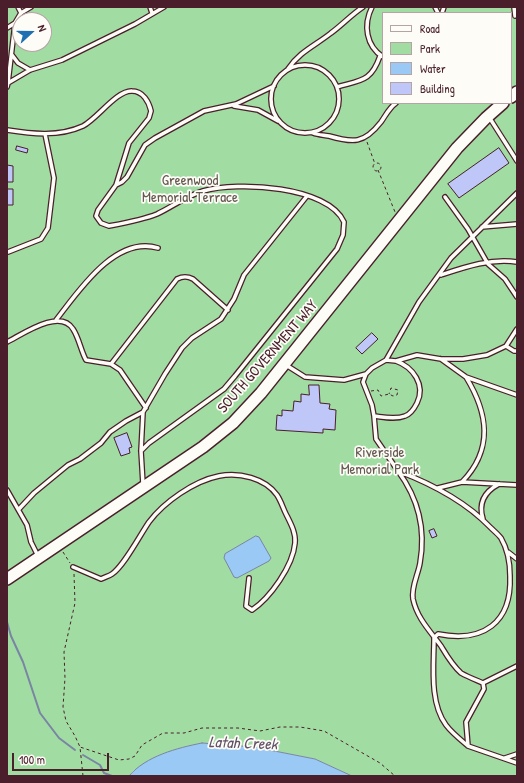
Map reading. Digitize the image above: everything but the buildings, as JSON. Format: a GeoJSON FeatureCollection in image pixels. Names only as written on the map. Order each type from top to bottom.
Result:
{"type":"FeatureCollection","features":[{"type":"Feature","properties":{"kind":"main road","name":"SOUTH GOVERNMENT WAY"},"geometry":{"type":"LineString","coordinates":[[7,580],[203,447],[233,423],[284,364],[457,148],[488,116],[503,104]]}},
{"type":"Feature","properties":{"kind":"lane"},"geometry":{"type":"LineString","coordinates":[[150,7],[152,13]]}},
{"type":"Feature","properties":{"kind":"lane"},"geometry":{"type":"LineString","coordinates":[[8,85],[30,70],[62,60],[135,24],[164,7]]}},
{"type":"Feature","properties":{"kind":"lane"},"geometry":{"type":"LineString","coordinates":[[288,70],[294,60],[306,50],[332,33],[363,7]]}},
{"type":"Feature","properties":{"kind":"lane"},"geometry":{"type":"LineString","coordinates":[[337,87],[365,78],[373,73],[382,56],[372,45],[367,32],[366,23],[372,7]]}},
{"type":"Feature","properties":{"kind":"lane"},"geometry":{"type":"LineString","coordinates":[[514,7],[516,15]]}},
{"type":"Feature","properties":{"kind":"lane"},"geometry":{"type":"LineString","coordinates":[[8,85],[12,52]]}},
{"type":"Feature","properties":{"kind":"lane"},"geometry":{"type":"LineString","coordinates":[[12,55],[18,63],[30,70]]}},
{"type":"Feature","properties":{"kind":"lane"},"geometry":{"type":"LineString","coordinates":[[228,106],[244,106],[258,110],[279,121],[292,131],[304,134],[312,132],[327,126],[335,116],[339,105],[337,87],[332,78],[319,68],[303,65],[288,70],[281,75],[274,86],[271,105],[279,121]]}},
{"type":"Feature","properties":{"kind":"lane"},"geometry":{"type":"LineString","coordinates":[[116,185],[127,177],[145,145],[155,138],[204,111],[228,106],[274,86]]}},
{"type":"Feature","properties":{"kind":"lane"},"geometry":{"type":"LineString","coordinates":[[7,130],[36,134],[71,130],[83,126],[120,95],[132,90],[140,93],[147,99],[151,111],[149,118],[130,143],[116,185],[98,210],[96,216],[101,223],[109,226],[156,214],[203,191],[263,187],[322,200],[333,207],[342,216],[344,222],[343,235],[337,249],[291,309],[224,389],[149,443],[141,451]]}},
{"type":"Feature","properties":{"kind":"lane"},"geometry":{"type":"LineString","coordinates":[[312,132],[338,140],[352,142],[365,138],[380,123],[395,104]]}},
{"type":"Feature","properties":{"kind":"lane"},"geometry":{"type":"LineString","coordinates":[[488,116],[517,161]]}},
{"type":"Feature","properties":{"kind":"lane"},"geometry":{"type":"LineString","coordinates":[[8,252],[42,239],[48,228],[54,178],[45,134]]}},
{"type":"Feature","properties":{"kind":"lane"},"geometry":{"type":"LineString","coordinates":[[386,360],[419,302],[451,258],[517,193]]}},
{"type":"Feature","properties":{"kind":"lane"},"geometry":{"type":"LineString","coordinates":[[19,510],[34,493],[68,465],[80,459],[101,443],[110,432],[143,412],[182,348],[192,338],[221,319],[228,310],[244,275],[307,196]]}},
{"type":"Feature","properties":{"kind":"lane"},"geometry":{"type":"LineString","coordinates":[[445,197],[472,237],[487,263],[505,279],[517,297]]}},
{"type":"Feature","properties":{"kind":"lane"},"geometry":{"type":"LineString","coordinates":[[482,228],[517,224]]}},
{"type":"Feature","properties":{"kind":"lane"},"geometry":{"type":"LineString","coordinates":[[7,342],[56,320],[104,263],[133,248],[143,246],[158,248]]}},
{"type":"Feature","properties":{"kind":"lane"},"geometry":{"type":"LineString","coordinates":[[440,275],[464,266],[507,260],[517,262]]}},
{"type":"Feature","properties":{"kind":"lane"},"geometry":{"type":"LineString","coordinates":[[111,364],[177,279],[187,276],[193,279],[228,310]]}},
{"type":"Feature","properties":{"kind":"lane"},"geometry":{"type":"LineString","coordinates":[[56,320],[67,323],[73,329],[86,360],[111,364],[120,370],[146,408]]}},
{"type":"Feature","properties":{"kind":"lane"},"geometry":{"type":"LineString","coordinates":[[483,684],[462,673],[448,659],[424,624],[413,599],[413,592],[420,564],[422,540],[419,513],[413,494],[376,439],[372,405],[363,382],[366,374],[378,363],[386,360],[396,361],[417,355],[441,359],[463,360],[487,355],[506,346],[517,330]]}},
{"type":"Feature","properties":{"kind":"lane"},"geometry":{"type":"LineString","coordinates":[[506,346],[514,351],[517,351]]}},
{"type":"Feature","properties":{"kind":"lane"},"geometry":{"type":"LineString","coordinates":[[441,359],[466,377],[517,395]]}},
{"type":"Feature","properties":{"kind":"lane"},"geometry":{"type":"LineString","coordinates":[[374,416],[399,418],[406,416],[414,410],[418,400],[419,383],[415,375],[409,368],[396,361]]}},
{"type":"Feature","properties":{"kind":"lane"},"geometry":{"type":"LineString","coordinates":[[284,364],[305,377],[344,380],[366,374]]}},
{"type":"Feature","properties":{"kind":"lane"},"geometry":{"type":"LineString","coordinates":[[462,482],[472,472],[484,444],[484,419],[478,399],[466,377]]}},
{"type":"Feature","properties":{"kind":"lane"},"geometry":{"type":"LineString","coordinates":[[143,412],[141,451],[144,487]]}},
{"type":"Feature","properties":{"kind":"lane"},"geometry":{"type":"LineString","coordinates":[[398,471],[438,488],[483,520],[500,537],[508,552],[510,563],[510,594],[507,607],[502,616],[485,630],[472,636],[452,637],[438,634],[434,638],[434,689],[439,710],[446,725],[468,746],[517,763]]}},
{"type":"Feature","properties":{"kind":"lane"},"geometry":{"type":"LineString","coordinates":[[73,567],[101,579],[113,574],[151,520],[181,494],[201,482],[219,476],[243,476],[267,485],[277,495],[294,530],[295,543],[292,557],[273,590],[267,598],[252,610],[246,606],[249,578]]}},
{"type":"Feature","properties":{"kind":"lane"},"geometry":{"type":"LineString","coordinates":[[438,488],[462,482],[517,485]]}},
{"type":"Feature","properties":{"kind":"lane"},"geometry":{"type":"LineString","coordinates":[[483,520],[481,506],[483,498],[487,492],[500,484]]}},
{"type":"Feature","properties":{"kind":"lane"},"geometry":{"type":"LineString","coordinates":[[7,490],[19,510],[39,558]]}},
{"type":"Feature","properties":{"kind":"lane"},"geometry":{"type":"LineString","coordinates":[[508,552],[517,559]]}},
{"type":"Feature","properties":{"kind":"lane"},"geometry":{"type":"LineString","coordinates":[[483,684],[517,666]]}},
{"type":"Feature","properties":{"kind":"lane"},"geometry":{"type":"LineString","coordinates":[[468,746],[466,722],[484,689],[483,684]]}},
{"type":"Feature","properties":{"kind":"lane"},"geometry":{"type":"LineString","coordinates":[[504,758],[517,754]]}},
{"type":"Feature","properties":{"kind":"path"},"geometry":{"type":"LineString","coordinates":[[365,138],[375,164],[373,165],[375,170],[378,170],[395,214]]}},
{"type":"Feature","properties":{"kind":"path"},"geometry":{"type":"LineString","coordinates":[[375,164],[378,163],[381,169],[378,170]]}},
{"type":"Feature","properties":{"kind":"path"},"geometry":{"type":"LineString","coordinates":[[364,387],[370,392],[378,390],[381,396],[389,394],[394,396],[398,393],[398,390],[391,388],[389,390],[389,394]]}},
{"type":"Feature","properties":{"kind":"path"},"geometry":{"type":"LineString","coordinates":[[59,544],[73,567],[75,603],[64,652],[65,678],[63,707],[66,721],[80,747],[83,776]]}},
{"type":"Feature","properties":{"kind":"path"},"geometry":{"type":"LineString","coordinates":[[80,747],[119,760],[129,759],[135,756],[142,745],[163,734],[184,733],[202,728],[238,728],[260,731],[280,727],[300,727],[324,731],[380,763],[395,776]]}},
{"type":"Feature","properties":{"kind":"green space"},"geometry":{"type":"Polygon","coordinates":[[[7,7],[517,7],[517,776],[352,776],[315,759],[254,747],[202,743],[134,770],[129,776],[7,776],[7,585],[21,570],[7,573],[7,7]]]}},
{"type":"Feature","properties":{"kind":"water"},"geometry":{"type":"Polygon","coordinates":[[[256,536],[259,537],[271,558],[269,561],[237,578],[234,577],[224,558],[225,554],[256,536]]]}},
{"type":"Feature","properties":{"kind":"water"},"geometry":{"type":"Polygon","coordinates":[[[202,743],[254,747],[315,759],[352,776],[129,776],[144,763],[153,758],[172,750],[202,743]]]}},
{"type":"Feature","properties":{"kind":"waterway"},"geometry":{"type":"LineString","coordinates":[[7,622],[11,636],[23,662],[40,713],[59,738],[75,750]]}},
{"type":"Feature","properties":{"kind":"waterway"},"geometry":{"type":"LineString","coordinates":[[83,755],[100,765],[104,773],[112,776]]}},
{"type":"Feature","properties":{"kind":"park label","name":"Greenwood Memorial Terrace"},"geometry":{"type":"Point","coordinates":[190,190]}},
{"type":"Feature","properties":{"kind":"park label","name":"Riverside Memorial Park"},"geometry":{"type":"Point","coordinates":[380,462]}},
{"type":"Feature","properties":{"kind":"water label","name":"Latah Creek"},"geometry":{"type":"Point","coordinates":[243,744]}}]}
